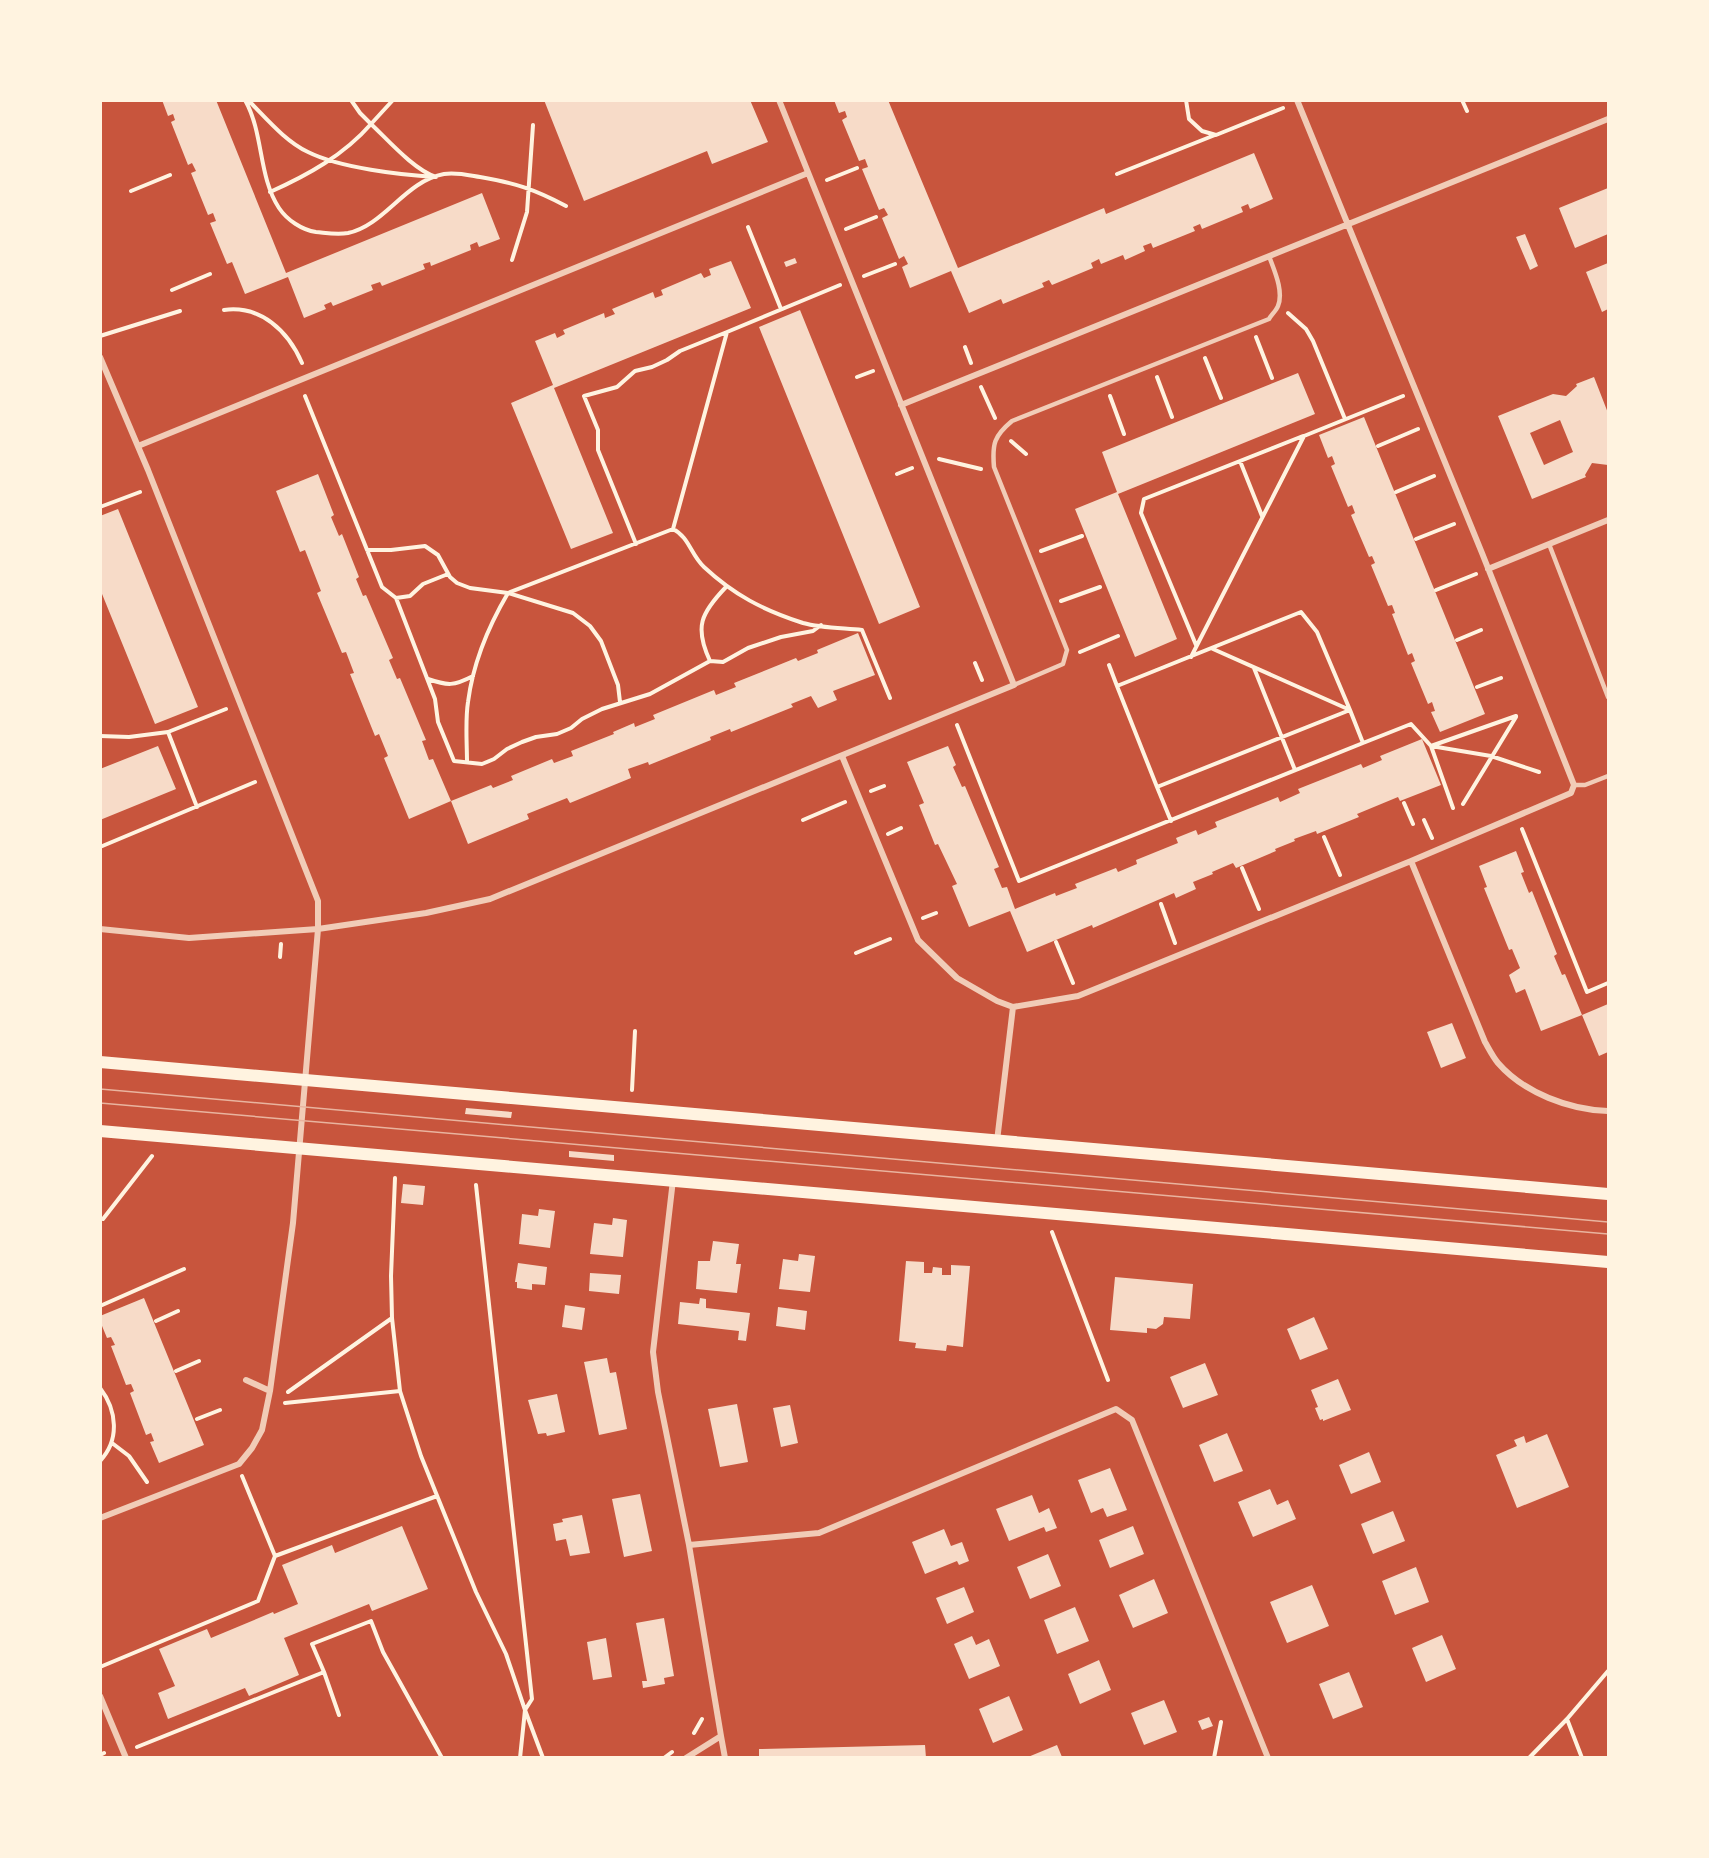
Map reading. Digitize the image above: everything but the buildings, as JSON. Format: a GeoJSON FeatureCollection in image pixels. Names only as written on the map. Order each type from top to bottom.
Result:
{"type":"FeatureCollection","features":[{"type":"Feature","properties":{"kind":"main road"},"geometry":{"type":"LineString","coordinates":[[100,1062],[1608,1194]]}},
{"type":"Feature","properties":{"kind":"main road"},"geometry":{"type":"LineString","coordinates":[[100,1131],[1608,1263]]}},
{"type":"Feature","properties":{"kind":"street"},"geometry":{"type":"LineString","coordinates":[[100,929],[189,938],[318,929],[426,913],[490,899],[1014,685],[778,100]]}},
{"type":"Feature","properties":{"kind":"street"},"geometry":{"type":"LineString","coordinates":[[842,756],[918,940],[957,978],[997,1001],[1013,1007],[1078,996],[1411,861],[1571,793],[1574,785],[1449,470],[1297,100]]}},
{"type":"Feature","properties":{"kind":"street"},"geometry":{"type":"LineString","coordinates":[[901,405],[1608,119]]}},
{"type":"Feature","properties":{"kind":"street"},"geometry":{"type":"LineString","coordinates":[[138,446],[808,173]]}},
{"type":"Feature","properties":{"kind":"street"},"geometry":{"type":"LineString","coordinates":[[100,357],[138,446],[318,901],[318,929],[289,1260],[262,1430],[252,1448],[239,1464],[100,1518]]}},
{"type":"Feature","properties":{"kind":"street"},"geometry":{"type":"LineString","coordinates":[[1488,569],[1608,520]]}},
{"type":"Feature","properties":{"kind":"street"},"geometry":{"type":"LineString","coordinates":[[1411,861],[1485,1042],[1497,1062],[1515,1079],[1542,1095],[1587,1110],[1608,1110]]}},
{"type":"Feature","properties":{"kind":"street"},"geometry":{"type":"LineString","coordinates":[[997,1142],[1013,1007]]}},
{"type":"Feature","properties":{"kind":"street"},"geometry":{"type":"LineString","coordinates":[[673,1180],[652,1352],[660,1404],[689,1545],[725,1758]]}},
{"type":"Feature","properties":{"kind":"street"},"geometry":{"type":"LineString","coordinates":[[246,1380],[270,1391]]}},
{"type":"Feature","properties":{"kind":"street"},"geometry":{"type":"LineString","coordinates":[[689,1545],[819,1533],[1116,1409],[1132,1420],[1268,1758]]}},
{"type":"Feature","properties":{"kind":"street"},"geometry":{"type":"LineString","coordinates":[[100,1696],[125,1755]]}},
{"type":"Feature","properties":{"kind":"street"},"geometry":{"type":"LineString","coordinates":[[686,1758],[721,1736]]}},
{"type":"Feature","properties":{"kind":"lane"},"geometry":{"type":"LineString","coordinates":[[1014,685],[1063,664],[1067,650],[994,467],[992,449],[996,439],[1012,421],[1269,319],[1278,306],[1277,276],[1269,256]]}},
{"type":"Feature","properties":{"kind":"lane"},"geometry":{"type":"LineString","coordinates":[[1549,544],[1608,697]]}},
{"type":"Feature","properties":{"kind":"lane"},"geometry":{"type":"LineString","coordinates":[[1574,785],[1585,785],[1608,776]]}},
{"type":"Feature","properties":{"kind":"path"},"geometry":{"type":"LineString","coordinates":[[247,100],[291,141],[308,152],[378,171],[436,177]]}},
{"type":"Feature","properties":{"kind":"path"},"geometry":{"type":"LineString","coordinates":[[247,100],[258,132],[270,192],[280,210],[294,223],[310,231],[349,233],[368,225],[399,199],[429,179],[444,174],[461,174],[515,183],[566,206]]}},
{"type":"Feature","properties":{"kind":"path"},"geometry":{"type":"LineString","coordinates":[[351,100],[360,113],[405,156],[429,175],[436,177]]}},
{"type":"Feature","properties":{"kind":"path"},"geometry":{"type":"LineString","coordinates":[[270,192],[294,182],[331,160],[358,140],[393,100]]}},
{"type":"Feature","properties":{"kind":"path"},"geometry":{"type":"LineString","coordinates":[[1186,100],[1189,119],[1202,131],[1216,135]]}},
{"type":"Feature","properties":{"kind":"path"},"geometry":{"type":"LineString","coordinates":[[1462,100],[1467,111]]}},
{"type":"Feature","properties":{"kind":"path"},"geometry":{"type":"LineString","coordinates":[[1117,174],[1282,108]]}},
{"type":"Feature","properties":{"kind":"path"},"geometry":{"type":"LineString","coordinates":[[512,260],[527,212],[533,125]]}},
{"type":"Feature","properties":{"kind":"path"},"geometry":{"type":"LineString","coordinates":[[813,186],[857,168]]}},
{"type":"Feature","properties":{"kind":"path"},"geometry":{"type":"LineString","coordinates":[[131,191],[170,175]]}},
{"type":"Feature","properties":{"kind":"path"},"geometry":{"type":"LineString","coordinates":[[833,234],[876,217]]}},
{"type":"Feature","properties":{"kind":"path"},"geometry":{"type":"LineString","coordinates":[[748,227],[781,309]]}},
{"type":"Feature","properties":{"kind":"path"},"geometry":{"type":"LineString","coordinates":[[636,544],[598,450],[598,430],[584,396],[617,387],[635,371],[652,367],[680,351],[895,264]]}},
{"type":"Feature","properties":{"kind":"path"},"geometry":{"type":"LineString","coordinates":[[172,290],[210,274]]}},
{"type":"Feature","properties":{"kind":"path"},"geometry":{"type":"LineString","coordinates":[[1278,306],[1306,329],[1346,419]]}},
{"type":"Feature","properties":{"kind":"path"},"geometry":{"type":"LineString","coordinates":[[224,310],[237,308],[264,316],[296,348],[308,378]]}},
{"type":"Feature","properties":{"kind":"path"},"geometry":{"type":"LineString","coordinates":[[100,336],[180,311]]}},
{"type":"Feature","properties":{"kind":"path"},"geometry":{"type":"LineString","coordinates":[[1252,326],[1272,378]]}},
{"type":"Feature","properties":{"kind":"path"},"geometry":{"type":"LineString","coordinates":[[673,529],[728,332]]}},
{"type":"Feature","properties":{"kind":"path"},"geometry":{"type":"LineString","coordinates":[[1201,346],[1221,398]]}},
{"type":"Feature","properties":{"kind":"path"},"geometry":{"type":"LineString","coordinates":[[1153,365],[1172,417]]}},
{"type":"Feature","properties":{"kind":"path"},"geometry":{"type":"LineString","coordinates":[[1105,384],[1124,434]]}},
{"type":"Feature","properties":{"kind":"path"},"geometry":{"type":"LineString","coordinates":[[1196,646],[1141,513],[1144,499],[1416,390]]}},
{"type":"Feature","properties":{"kind":"path"},"geometry":{"type":"LineString","coordinates":[[305,396],[382,587],[396,598],[428,679],[435,699],[438,722],[454,761],[482,764],[495,759],[507,749],[522,742],[557,734],[571,728],[582,718],[620,702],[650,694],[710,661],[723,662],[748,648],[782,637],[813,631],[821,625]]}},
{"type":"Feature","properties":{"kind":"path"},"geometry":{"type":"LineString","coordinates":[[1378,446],[1430,425]]}},
{"type":"Feature","properties":{"kind":"path"},"geometry":{"type":"LineString","coordinates":[[1190,657],[1304,436]]}},
{"type":"Feature","properties":{"kind":"path"},"geometry":{"type":"LineString","coordinates":[[926,463],[936,459],[981,469],[994,467]]}},
{"type":"Feature","properties":{"kind":"path"},"geometry":{"type":"LineString","coordinates":[[1240,461],[1262,517]]}},
{"type":"Feature","properties":{"kind":"path"},"geometry":{"type":"LineString","coordinates":[[897,474],[913,468]]}},
{"type":"Feature","properties":{"kind":"path"},"geometry":{"type":"LineString","coordinates":[[1396,492],[1449,470]]}},
{"type":"Feature","properties":{"kind":"path"},"geometry":{"type":"LineString","coordinates":[[100,507],[140,492]]}},
{"type":"Feature","properties":{"kind":"path"},"geometry":{"type":"LineString","coordinates":[[1416,539],[1468,519]]}},
{"type":"Feature","properties":{"kind":"path"},"geometry":{"type":"LineString","coordinates":[[467,762],[468,702],[480,648],[493,618],[508,594],[673,529],[683,534],[699,563],[726,587],[751,602],[804,623],[862,630],[890,698]]}},
{"type":"Feature","properties":{"kind":"path"},"geometry":{"type":"LineString","coordinates":[[1030,556],[1082,536]]}},
{"type":"Feature","properties":{"kind":"path"},"geometry":{"type":"LineString","coordinates":[[367,550],[424,546],[438,555],[448,574],[457,582],[470,588],[508,594],[573,613],[590,626],[601,641],[618,685],[620,702]]}},
{"type":"Feature","properties":{"kind":"path"},"geometry":{"type":"LineString","coordinates":[[1436,590],[1488,569]]}},
{"type":"Feature","properties":{"kind":"path"},"geometry":{"type":"LineString","coordinates":[[396,598],[410,596],[423,584],[448,574]]}},
{"type":"Feature","properties":{"kind":"path"},"geometry":{"type":"LineString","coordinates":[[710,661],[700,636],[703,618],[713,601],[726,587]]}},
{"type":"Feature","properties":{"kind":"path"},"geometry":{"type":"LineString","coordinates":[[1049,605],[1100,587]]}},
{"type":"Feature","properties":{"kind":"path"},"geometry":{"type":"LineString","coordinates":[[1118,686],[1301,612],[1317,632],[1363,742]]}},
{"type":"Feature","properties":{"kind":"path"},"geometry":{"type":"LineString","coordinates":[[1457,640],[1481,630]]}},
{"type":"Feature","properties":{"kind":"path"},"geometry":{"type":"LineString","coordinates":[[1069,656],[1118,636]]}},
{"type":"Feature","properties":{"kind":"path"},"geometry":{"type":"LineString","coordinates":[[1212,648],[1350,710]]}},
{"type":"Feature","properties":{"kind":"path"},"geometry":{"type":"LineString","coordinates":[[975,663],[982,680]]}},
{"type":"Feature","properties":{"kind":"path"},"geometry":{"type":"LineString","coordinates":[[1109,665],[1171,821]]}},
{"type":"Feature","properties":{"kind":"path"},"geometry":{"type":"LineString","coordinates":[[1253,667],[1295,770]]}},
{"type":"Feature","properties":{"kind":"path"},"geometry":{"type":"LineString","coordinates":[[428,679],[447,685],[460,683],[474,676]]}},
{"type":"Feature","properties":{"kind":"path"},"geometry":{"type":"LineString","coordinates":[[1477,687],[1500,678]]}},
{"type":"Feature","properties":{"kind":"path"},"geometry":{"type":"LineString","coordinates":[[100,736],[129,737],[168,732],[227,708]]}},
{"type":"Feature","properties":{"kind":"path"},"geometry":{"type":"LineString","coordinates":[[1157,787],[1350,710]]}},
{"type":"Feature","properties":{"kind":"path"},"geometry":{"type":"LineString","coordinates":[[1431,746],[1516,716],[1463,804]]}},
{"type":"Feature","properties":{"kind":"path"},"geometry":{"type":"LineString","coordinates":[[957,725],[1019,881],[1411,724],[1431,746],[1453,808]]}},
{"type":"Feature","properties":{"kind":"path"},"geometry":{"type":"LineString","coordinates":[[168,732],[197,807]]}},
{"type":"Feature","properties":{"kind":"path"},"geometry":{"type":"LineString","coordinates":[[1431,746],[1491,756],[1539,772]]}},
{"type":"Feature","properties":{"kind":"path"},"geometry":{"type":"LineString","coordinates":[[100,847],[256,782]]}},
{"type":"Feature","properties":{"kind":"path"},"geometry":{"type":"LineString","coordinates":[[870,792],[884,786]]}},
{"type":"Feature","properties":{"kind":"path"},"geometry":{"type":"LineString","coordinates":[[803,820],[849,801]]}},
{"type":"Feature","properties":{"kind":"path"},"geometry":{"type":"LineString","coordinates":[[1404,803],[1413,824]]}},
{"type":"Feature","properties":{"kind":"path"},"geometry":{"type":"LineString","coordinates":[[1517,817],[1587,992],[1608,983]]}},
{"type":"Feature","properties":{"kind":"path"},"geometry":{"type":"LineString","coordinates":[[1324,837],[1345,887]]}},
{"type":"Feature","properties":{"kind":"path"},"geometry":{"type":"LineString","coordinates":[[1242,868],[1263,920]]}},
{"type":"Feature","properties":{"kind":"path"},"geometry":{"type":"LineString","coordinates":[[1161,904],[1180,954]]}},
{"type":"Feature","properties":{"kind":"path"},"geometry":{"type":"LineString","coordinates":[[923,918],[936,913]]}},
{"type":"Feature","properties":{"kind":"path"},"geometry":{"type":"LineString","coordinates":[[856,953],[890,939]]}},
{"type":"Feature","properties":{"kind":"path"},"geometry":{"type":"LineString","coordinates":[[1056,942],[1078,996]]}},
{"type":"Feature","properties":{"kind":"path"},"geometry":{"type":"LineString","coordinates":[[632,1090],[635,1031]]}},
{"type":"Feature","properties":{"kind":"path"},"geometry":{"type":"LineString","coordinates":[[103,1218],[152,1156]]}},
{"type":"Feature","properties":{"kind":"path"},"geometry":{"type":"LineString","coordinates":[[395,1178],[391,1276],[392,1318],[400,1391],[421,1456],[476,1592],[506,1654],[543,1758]]}},
{"type":"Feature","properties":{"kind":"path"},"geometry":{"type":"LineString","coordinates":[[476,1185],[532,1699],[525,1710],[520,1758]]}},
{"type":"Feature","properties":{"kind":"path"},"geometry":{"type":"LineString","coordinates":[[1052,1233],[1108,1380]]}},
{"type":"Feature","properties":{"kind":"path"},"geometry":{"type":"LineString","coordinates":[[100,1306],[184,1269]]}},
{"type":"Feature","properties":{"kind":"path"},"geometry":{"type":"LineString","coordinates":[[156,1321],[178,1311]]}},
{"type":"Feature","properties":{"kind":"path"},"geometry":{"type":"LineString","coordinates":[[288,1392],[392,1318]]}},
{"type":"Feature","properties":{"kind":"path"},"geometry":{"type":"LineString","coordinates":[[176,1371],[199,1361]]}},
{"type":"Feature","properties":{"kind":"path"},"geometry":{"type":"LineString","coordinates":[[100,1389],[111,1406],[115,1425],[112,1443],[100,1461]]}},
{"type":"Feature","properties":{"kind":"path"},"geometry":{"type":"LineString","coordinates":[[285,1403],[400,1391]]}},
{"type":"Feature","properties":{"kind":"path"},"geometry":{"type":"LineString","coordinates":[[196,1419],[220,1410]]}},
{"type":"Feature","properties":{"kind":"path"},"geometry":{"type":"LineString","coordinates":[[112,1443],[129,1456],[147,1482]]}},
{"type":"Feature","properties":{"kind":"path"},"geometry":{"type":"LineString","coordinates":[[100,1667],[258,1600],[275,1556],[243,1478]]}},
{"type":"Feature","properties":{"kind":"path"},"geometry":{"type":"LineString","coordinates":[[275,1556],[437,1496]]}},
{"type":"Feature","properties":{"kind":"path"},"geometry":{"type":"LineString","coordinates":[[339,1715],[312,1644],[371,1621],[383,1652],[442,1758]]}},
{"type":"Feature","properties":{"kind":"path"},"geometry":{"type":"LineString","coordinates":[[1529,1758],[1567,1719],[1608,1671]]}},
{"type":"Feature","properties":{"kind":"path"},"geometry":{"type":"LineString","coordinates":[[125,1755],[324,1672]]}},
{"type":"Feature","properties":{"kind":"path"},"geometry":{"type":"LineString","coordinates":[[1567,1719],[1582,1758]]}},
{"type":"Feature","properties":{"kind":"path"},"geometry":{"type":"LineString","coordinates":[[1214,1758],[1221,1722]]}},
{"type":"Feature","properties":{"kind":"tram line"},"geometry":{"type":"LineString","coordinates":[[100,1089],[1608,1222]]}},
{"type":"Feature","properties":{"kind":"tram line"},"geometry":{"type":"LineString","coordinates":[[100,1103],[1608,1234]]}}]}
